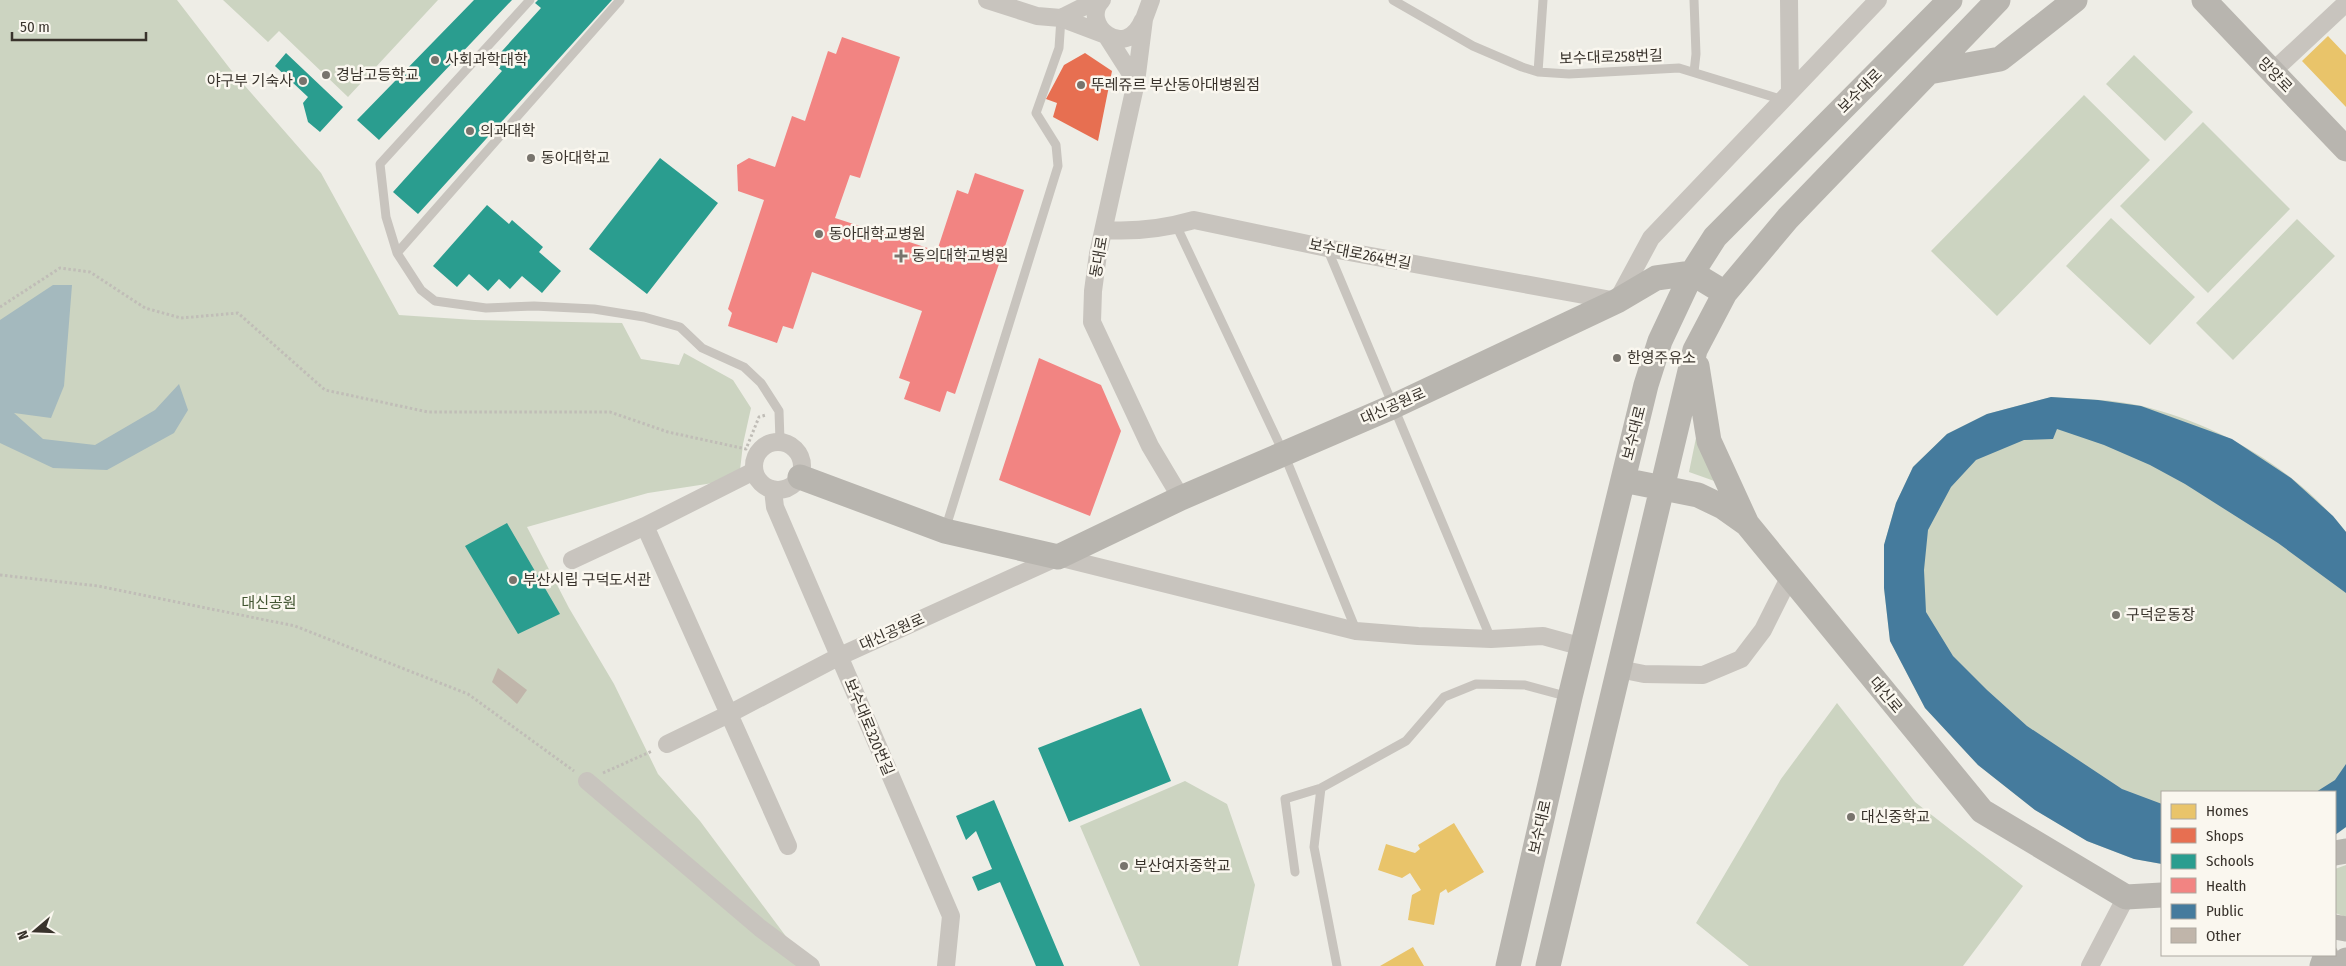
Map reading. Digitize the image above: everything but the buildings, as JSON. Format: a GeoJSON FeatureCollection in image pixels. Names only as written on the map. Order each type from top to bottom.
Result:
{"type":"FeatureCollection","features":[{"type":"Feature","properties":{"kind":"main road","name":"보수대로"},"geometry":{"type":"LineString","coordinates":[[1508,966],[1570,697],[1623,480],[1660,341],[1692,273],[1715,237],[1950,0]]}},
{"type":"Feature","properties":{"kind":"main road"},"geometry":{"type":"LineString","coordinates":[[1548,965],[1695,350],[1725,293],[1788,218],[1998,0]]}},
{"type":"Feature","properties":{"kind":"main road"},"geometry":{"type":"LineString","coordinates":[[1929,72],[2000,59],[2075,0]]}},
{"type":"Feature","properties":{"kind":"main road","name":"망양로"},"geometry":{"type":"LineString","coordinates":[[2204,0],[2346,150]]}},
{"type":"Feature","properties":{"kind":"main road"},"geometry":{"type":"LineString","coordinates":[[1692,273],[1725,293]]}},
{"type":"Feature","properties":{"kind":"main road","name":"대신공원로"},"geometry":{"type":"LineString","coordinates":[[1058,557],[1181,498],[1392,407],[1617,301],[1656,278],[1692,273]]}},
{"type":"Feature","properties":{"kind":"main road"},"geometry":{"type":"LineString","coordinates":[[1695,350],[1708,441],[1747,524]]}},
{"type":"Feature","properties":{"kind":"main road"},"geometry":{"type":"LineString","coordinates":[[800,477],[945,531],[1058,557]]}},
{"type":"Feature","properties":{"kind":"main road","name":"대신로"},"geometry":{"type":"LineString","coordinates":[[1623,480],[1698,495],[1723,507],[1747,524],[1789,578],[1982,811],[2126,897]]}},
{"type":"Feature","properties":{"kind":"main road"},"geometry":{"type":"LineString","coordinates":[[2126,897],[2161,895]]}},
{"type":"Feature","properties":{"kind":"main road"},"geometry":{"type":"LineString","coordinates":[[2344,966],[2346,960]]}},
{"type":"Feature","properties":{"kind":"street"},"geometry":{"type":"LineString","coordinates":[[987,0],[1037,16],[1061,18],[1118,40],[1130,38],[1139,30],[1144,19],[1143,8],[1138,0]]}},
{"type":"Feature","properties":{"kind":"street"},"geometry":{"type":"LineString","coordinates":[[1061,18],[1097,0]]}},
{"type":"Feature","properties":{"kind":"street"},"geometry":{"type":"LineString","coordinates":[[1102,0],[1096,14],[1098,26],[1106,35],[1136,82]]}},
{"type":"Feature","properties":{"kind":"street","name":"동대로"},"geometry":{"type":"LineString","coordinates":[[1150,0],[1144,19],[1136,82],[1104,230],[1093,291],[1092,322],[1150,446],[1181,498]]}},
{"type":"Feature","properties":{"kind":"street"},"geometry":{"type":"LineString","coordinates":[[1787,96],[1789,0]]}},
{"type":"Feature","properties":{"kind":"street"},"geometry":{"type":"LineString","coordinates":[[1617,301],[1651,238],[1878,0]]}},
{"type":"Feature","properties":{"kind":"street"},"geometry":{"type":"LineString","coordinates":[[2272,72],[2346,3]]}},
{"type":"Feature","properties":{"kind":"street","name":"보수대로264번길"},"geometry":{"type":"LineString","coordinates":[[1104,230],[1118,231],[1176,226],[1194,220],[1327,248],[1617,301]]}},
{"type":"Feature","properties":{"kind":"street"},"geometry":{"type":"LineString","coordinates":[[780,440],[791,444],[799,453],[802,465],[800,477],[793,485],[784,490],[773,490],[760,484],[754,471],[755,456],[765,444],[780,440]]}},
{"type":"Feature","properties":{"kind":"street"},"geometry":{"type":"LineString","coordinates":[[572,560],[645,526],[754,471]]}},
{"type":"Feature","properties":{"kind":"street","name":"보수대로320번길"},"geometry":{"type":"LineString","coordinates":[[773,490],[775,507],[951,916],[946,966]]}},
{"type":"Feature","properties":{"kind":"street"},"geometry":{"type":"LineString","coordinates":[[645,526],[788,846]]}},
{"type":"Feature","properties":{"kind":"street"},"geometry":{"type":"LineString","coordinates":[[1058,557],[1356,630],[1418,636],[1491,639],[1543,636],[1583,647]]}},
{"type":"Feature","properties":{"kind":"street","name":"대신공원로"},"geometry":{"type":"LineString","coordinates":[[667,744],[729,714],[838,656],[1058,557]]}},
{"type":"Feature","properties":{"kind":"street"},"geometry":{"type":"LineString","coordinates":[[1619,669],[1644,674],[1703,675],[1742,659],[1763,630],[1789,578]]}},
{"type":"Feature","properties":{"kind":"street"},"geometry":{"type":"LineString","coordinates":[[587,781],[760,928],[811,966]]}},
{"type":"Feature","properties":{"kind":"street"},"geometry":{"type":"LineString","coordinates":[[2090,966],[2126,897]]}},
{"type":"Feature","properties":{"kind":"lane"},"geometry":{"type":"LineString","coordinates":[[530,0],[380,164],[386,218],[396,252],[421,290],[435,301],[486,308],[534,306],[594,309],[644,317],[680,327],[702,348],[750,372],[761,383],[779,411],[780,440]]}},
{"type":"Feature","properties":{"kind":"lane"},"geometry":{"type":"LineString","coordinates":[[396,252],[620,0]]}},
{"type":"Feature","properties":{"kind":"lane","name":"보수대로258번길"},"geometry":{"type":"LineString","coordinates":[[1393,0],[1473,46],[1538,72],[1569,74],[1679,68],[1787,96]]}},
{"type":"Feature","properties":{"kind":"lane"},"geometry":{"type":"LineString","coordinates":[[1538,72],[1543,0]]}},
{"type":"Feature","properties":{"kind":"lane"},"geometry":{"type":"LineString","coordinates":[[1694,0],[1696,54],[1694,72]]}},
{"type":"Feature","properties":{"kind":"lane"},"geometry":{"type":"LineString","coordinates":[[945,531],[1058,166],[1056,145],[1036,113],[1059,48],[1061,18]]}},
{"type":"Feature","properties":{"kind":"lane"},"geometry":{"type":"LineString","coordinates":[[1176,226],[1284,454],[1356,630]]}},
{"type":"Feature","properties":{"kind":"lane"},"geometry":{"type":"LineString","coordinates":[[1327,248],[1392,407],[1491,639]]}},
{"type":"Feature","properties":{"kind":"lane"},"geometry":{"type":"LineString","coordinates":[[1295,872],[1285,799],[1321,788],[1406,741],[1444,697],[1476,684],[1525,685],[1570,697]]}},
{"type":"Feature","properties":{"kind":"lane"},"geometry":{"type":"LineString","coordinates":[[1321,788],[1314,847],[1337,966]]}},
{"type":"Feature","properties":{"kind":"path"},"geometry":{"type":"LineString","coordinates":[[0,307],[60,268],[90,272],[144,308],[181,318],[238,313],[325,390],[428,412],[610,412],[668,432],[746,449],[759,416],[779,411]]}},
{"type":"Feature","properties":{"kind":"path"},"geometry":{"type":"LineString","coordinates":[[0,575],[98,586],[295,626],[468,694],[587,781],[667,744]]}},
{"type":"Feature","properties":{"kind":"green space","name":"대신공원"},"geometry":{"type":"Polygon","coordinates":[[[0,0],[177,0],[231,70],[321,173],[399,315],[474,320],[622,323],[641,359],[679,365],[684,353],[733,380],[751,408],[743,444],[739,479],[648,493],[527,527],[569,608],[614,684],[658,774],[700,821],[808,966],[0,966],[0,0]]]}},
{"type":"Feature","properties":{"kind":"green space"},"geometry":{"type":"Polygon","coordinates":[[[223,0],[438,0],[348,97],[279,31],[268,42],[223,0]]]}},
{"type":"Feature","properties":{"kind":"green space"},"geometry":{"type":"Polygon","coordinates":[[[2134,55],[2193,112],[2165,141],[2106,84],[2134,55]]]}},
{"type":"Feature","properties":{"kind":"green space"},"geometry":{"type":"Polygon","coordinates":[[[2084,95],[2150,160],[1997,316],[1931,251],[2084,95]]]}},
{"type":"Feature","properties":{"kind":"green space"},"geometry":{"type":"Polygon","coordinates":[[[2203,122],[2290,209],[2208,293],[2120,206],[2203,122]]]}},
{"type":"Feature","properties":{"kind":"green space"},"geometry":{"type":"Polygon","coordinates":[[[2111,218],[2195,297],[2150,345],[2066,266],[2111,218]]]}},
{"type":"Feature","properties":{"kind":"green space"},"geometry":{"type":"Polygon","coordinates":[[[2297,219],[2335,256],[2233,360],[2196,323],[2297,219]]]}},
{"type":"Feature","properties":{"kind":"green space","name":"구덕운동장"},"geometry":{"type":"Polygon","coordinates":[[[2051,397],[2131,404],[2171,414],[2228,438],[2280,469],[2326,509],[2346,532],[2346,827],[2336,834],[2336,791],[2161,791],[2161,864],[2134,859],[2087,841],[2035,810],[1978,765],[1925,708],[1890,641],[1884,588],[1884,545],[1896,503],[1913,467],[1947,434],[1987,414],[2051,397]]]}},
{"type":"Feature","properties":{"kind":"green space"},"geometry":{"type":"Polygon","coordinates":[[[1697,433],[1720,483],[1689,472],[1697,433]]]}},
{"type":"Feature","properties":{"kind":"green space","name":"대신중학교"},"geometry":{"type":"Polygon","coordinates":[[[1837,703],[1915,802],[2023,886],[1963,966],[1749,966],[1696,923],[1781,779],[1837,703]]]}},
{"type":"Feature","properties":{"kind":"green space"},"geometry":{"type":"Polygon","coordinates":[[[1185,781],[1227,804],[1255,885],[1238,966],[1140,966],[1080,826],[1185,781]]]}},
{"type":"Feature","properties":{"kind":"green space"},"geometry":{"type":"Polygon","coordinates":[[[2346,865],[2346,917],[2336,913],[2336,869],[2346,865]]]}},
{"type":"Feature","properties":{"kind":"shaded area"},"geometry":{"type":"Polygon","coordinates":[[[53,285],[72,285],[64,386],[51,418],[14,413],[43,439],[95,445],[155,410],[179,384],[188,410],[174,433],[107,470],[53,468],[0,443],[0,320],[53,285]]]}},
{"type":"Feature","properties":{"kind":"place","name":"사회과학대학"},"geometry":{"type":"Point","coordinates":[435,60]}},
{"type":"Feature","properties":{"kind":"place","name":"경남고등학교"},"geometry":{"type":"Point","coordinates":[326,75]}},
{"type":"Feature","properties":{"kind":"place","name":"야구부 기숙사"},"geometry":{"type":"Point","coordinates":[303,81]}},
{"type":"Feature","properties":{"kind":"place","name":"뚜레쥬르 부산동아대병원점"},"geometry":{"type":"Point","coordinates":[1081,85]}},
{"type":"Feature","properties":{"kind":"place","name":"의과대학"},"geometry":{"type":"Point","coordinates":[470,131]}},
{"type":"Feature","properties":{"kind":"place","name":"동아대학교"},"geometry":{"type":"Point","coordinates":[531,158]}},
{"type":"Feature","properties":{"kind":"place","name":"동아대학교병원"},"geometry":{"type":"Point","coordinates":[819,234]}},
{"type":"Feature","properties":{"kind":"place","name":"동의대학교병원"},"geometry":{"type":"Point","coordinates":[901,256]}},
{"type":"Feature","properties":{"kind":"place","name":"한영주유소"},"geometry":{"type":"Point","coordinates":[1617,358]}},
{"type":"Feature","properties":{"kind":"place","name":"부산시립 구덕도서관"},"geometry":{"type":"Point","coordinates":[513,580]}},
{"type":"Feature","properties":{"kind":"place","name":"구덕운동장"},"geometry":{"type":"Point","coordinates":[2116,615]}},
{"type":"Feature","properties":{"kind":"place","name":"대신중학교"},"geometry":{"type":"Point","coordinates":[1851,817]}},
{"type":"Feature","properties":{"kind":"place","name":"부산여자중학교"},"geometry":{"type":"Point","coordinates":[1124,866]}}]}
